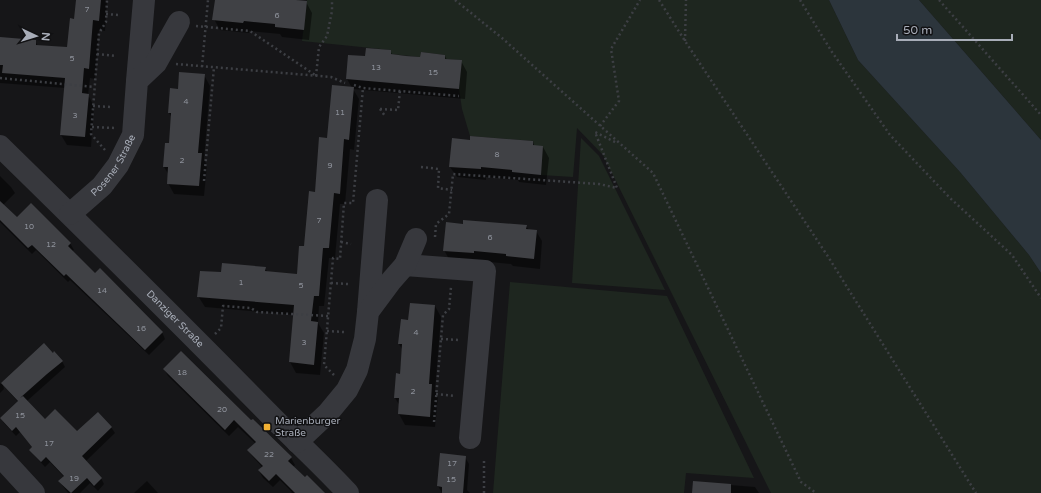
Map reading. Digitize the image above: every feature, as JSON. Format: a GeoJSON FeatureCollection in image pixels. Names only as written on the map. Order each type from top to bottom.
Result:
{"type":"FeatureCollection","features":[{"type":"Feature","properties":{"kind":"street","name":"Posener Straße"},"geometry":{"type":"LineString","coordinates":[[70,214],[102,186],[118,165],[133,135],[144,0]]}},
{"type":"Feature","properties":{"kind":"street"},"geometry":{"type":"LineString","coordinates":[[137,81],[156,63],[179,22]]}},
{"type":"Feature","properties":{"kind":"street","name":"Danziger Straße"},"geometry":{"type":"LineString","coordinates":[[0,146],[203,345],[348,493]]}},
{"type":"Feature","properties":{"kind":"street"},"geometry":{"type":"LineString","coordinates":[[297,442],[328,413],[347,390],[357,370],[365,339],[377,200]]}},
{"type":"Feature","properties":{"kind":"street"},"geometry":{"type":"LineString","coordinates":[[368,312],[425,239]]}},
{"type":"Feature","properties":{"kind":"street"},"geometry":{"type":"LineString","coordinates":[[405,266],[485,271],[470,438]]}},
{"type":"Feature","properties":{"kind":"street"},"geometry":{"type":"LineString","coordinates":[[0,456],[34,493]]}},
{"type":"Feature","properties":{"kind":"path"},"geometry":{"type":"LineString","coordinates":[[108,0],[106,22],[99,33],[91,134],[118,165]]}},
{"type":"Feature","properties":{"kind":"path"},"geometry":{"type":"LineString","coordinates":[[202,66],[208,0]]}},
{"type":"Feature","properties":{"kind":"path"},"geometry":{"type":"LineString","coordinates":[[316,76],[319,47],[327,36],[332,11],[332,0]]}},
{"type":"Feature","properties":{"kind":"path"},"geometry":{"type":"LineString","coordinates":[[455,0],[502,38],[653,173],[801,482],[816,493]]}},
{"type":"Feature","properties":{"kind":"path"},"geometry":{"type":"LineString","coordinates":[[600,126],[619,100],[612,49],[640,0]]}},
{"type":"Feature","properties":{"kind":"path"},"geometry":{"type":"LineString","coordinates":[[659,0],[826,255],[976,493]]}},
{"type":"Feature","properties":{"kind":"path"},"geometry":{"type":"LineString","coordinates":[[685,41],[686,0]]}},
{"type":"Feature","properties":{"kind":"path"},"geometry":{"type":"LineString","coordinates":[[800,0],[832,52],[890,135],[950,198],[1012,255],[1041,298]]}},
{"type":"Feature","properties":{"kind":"path"},"geometry":{"type":"LineString","coordinates":[[939,0],[1041,115]]}},
{"type":"Feature","properties":{"kind":"path"},"geometry":{"type":"LineString","coordinates":[[106,14],[119,15]]}},
{"type":"Feature","properties":{"kind":"path"},"geometry":{"type":"LineString","coordinates":[[179,22],[205,27],[250,31],[316,76]]}},
{"type":"Feature","properties":{"kind":"path"},"geometry":{"type":"LineString","coordinates":[[97,54],[116,56]]}},
{"type":"Feature","properties":{"kind":"path"},"geometry":{"type":"LineString","coordinates":[[156,63],[331,77],[345,83]]}},
{"type":"Feature","properties":{"kind":"path"},"geometry":{"type":"LineString","coordinates":[[204,181],[214,67]]}},
{"type":"Feature","properties":{"kind":"path"},"geometry":{"type":"LineString","coordinates":[[0,78],[94,87]]}},
{"type":"Feature","properties":{"kind":"path"},"geometry":{"type":"LineString","coordinates":[[354,86],[459,96]]}},
{"type":"Feature","properties":{"kind":"path"},"geometry":{"type":"LineString","coordinates":[[347,390],[324,365],[333,258],[340,259],[344,203],[353,203],[363,88]]}},
{"type":"Feature","properties":{"kind":"path"},"geometry":{"type":"LineString","coordinates":[[385,116],[380,108],[398,110],[400,91]]}},
{"type":"Feature","properties":{"kind":"path"},"geometry":{"type":"LineString","coordinates":[[93,106],[111,107]]}},
{"type":"Feature","properties":{"kind":"path"},"geometry":{"type":"LineString","coordinates":[[92,127],[108,128]]}},
{"type":"Feature","properties":{"kind":"path"},"geometry":{"type":"LineString","coordinates":[[425,239],[436,224],[450,214],[453,174],[599,184],[617,188],[596,132],[621,145]]}},
{"type":"Feature","properties":{"kind":"path"},"geometry":{"type":"LineString","coordinates":[[421,167],[439,169],[438,188],[452,190]]}},
{"type":"Feature","properties":{"kind":"path"},"geometry":{"type":"LineString","coordinates":[[341,242],[351,244]]}},
{"type":"Feature","properties":{"kind":"path"},"geometry":{"type":"LineString","coordinates":[[434,422],[444,315],[449,309],[453,269]]}},
{"type":"Feature","properties":{"kind":"path"},"geometry":{"type":"LineString","coordinates":[[331,283],[348,284]]}},
{"type":"Feature","properties":{"kind":"path"},"geometry":{"type":"LineString","coordinates":[[221,328],[223,306],[251,308],[257,312],[328,316]]}},
{"type":"Feature","properties":{"kind":"path"},"geometry":{"type":"LineString","coordinates":[[327,331],[344,332]]}},
{"type":"Feature","properties":{"kind":"path"},"geometry":{"type":"LineString","coordinates":[[484,460],[484,493]]}},
{"type":"Feature","properties":{"kind":"shaded area"},"geometry":{"type":"Polygon","coordinates":[[[307,0],[829,0],[858,60],[960,172],[1029,255],[1041,273],[1041,493],[771,493],[603,155],[577,128],[573,177],[541,175],[533,141],[470,136],[462,109],[459,89],[461,60],[445,59],[445,55],[421,52],[420,57],[391,54],[391,50],[302,41],[307,0]]]}},
{"type":"Feature","properties":{"kind":"shaded area"},"geometry":{"type":"Polygon","coordinates":[[[829,0],[919,0],[1041,140],[1041,273],[1029,255],[960,172],[858,60],[829,0]]]}},
{"type":"Feature","properties":{"kind":"shaded area"},"geometry":{"type":"Polygon","coordinates":[[[919,0],[1041,0],[1041,140],[919,0]]]}},
{"type":"Feature","properties":{"kind":"shaded area"},"geometry":{"type":"Polygon","coordinates":[[[581,138],[599,156],[665,290],[572,283],[581,138]]]}},
{"type":"Feature","properties":{"kind":"shaded area"},"geometry":{"type":"Polygon","coordinates":[[[510,282],[667,296],[754,478],[686,473],[684,493],[493,493],[510,282]]]}},
{"type":"Feature","properties":{"kind":"building"},"geometry":{"type":"Polygon","coordinates":[[[76,0],[101,0],[99,21],[93,20],[89,69],[84,68],[82,93],[89,94],[85,137],[60,135],[65,78],[2,73],[3,65],[0,65],[0,37],[36,40],[36,45],[67,47],[70,18],[74,19],[76,0]]]}},
{"type":"Feature","properties":{"kind":"building"},"geometry":{"type":"Polygon","coordinates":[[[215,0],[307,1],[304,30],[275,27],[275,24],[212,20],[215,0]]]}},
{"type":"Feature","properties":{"kind":"building"},"geometry":{"type":"Polygon","coordinates":[[[366,48],[391,50],[391,54],[406,56],[420,57],[421,52],[445,55],[445,59],[462,60],[459,89],[346,79],[348,55],[365,56],[366,48]]]}},
{"type":"Feature","properties":{"kind":"building"},"geometry":{"type":"Polygon","coordinates":[[[179,72],[205,74],[198,153],[202,153],[199,186],[167,184],[168,167],[163,167],[165,143],[169,143],[171,113],[168,113],[170,88],[178,89],[179,72]]]}},
{"type":"Feature","properties":{"kind":"building"},"geometry":{"type":"Polygon","coordinates":[[[332,85],[354,87],[349,140],[344,139],[340,194],[334,193],[329,248],[323,248],[319,296],[314,296],[311,321],[318,322],[314,365],[289,362],[294,305],[197,297],[200,271],[221,272],[222,263],[266,267],[265,271],[297,274],[299,246],[304,246],[309,191],[315,192],[319,137],[327,138],[332,85]]]}},
{"type":"Feature","properties":{"kind":"building"},"geometry":{"type":"Polygon","coordinates":[[[470,136],[533,141],[533,145],[543,146],[541,175],[481,167],[481,169],[449,167],[452,138],[470,140],[470,136]]]}},
{"type":"Feature","properties":{"kind":"building"},"geometry":{"type":"Polygon","coordinates":[[[0,201],[17,217],[31,203],[71,243],[68,246],[95,273],[100,268],[163,332],[145,350],[66,274],[64,276],[32,245],[28,248],[0,220],[0,201]]]}},
{"type":"Feature","properties":{"kind":"building"},"geometry":{"type":"Polygon","coordinates":[[[463,220],[527,225],[526,229],[537,230],[534,259],[506,256],[506,254],[474,251],[474,253],[443,251],[446,222],[463,224],[463,220]]]}},
{"type":"Feature","properties":{"kind":"building"},"geometry":{"type":"Polygon","coordinates":[[[410,303],[435,305],[429,384],[432,384],[430,417],[398,414],[399,398],[394,398],[396,373],[400,374],[402,344],[398,344],[401,319],[408,320],[410,303]]]}},
{"type":"Feature","properties":{"kind":"building"},"geometry":{"type":"Polygon","coordinates":[[[44,343],[63,361],[20,398],[23,396],[45,419],[55,409],[77,431],[98,412],[112,427],[82,456],[102,478],[94,486],[87,478],[71,493],[58,481],[64,476],[46,457],[41,462],[29,450],[32,447],[16,427],[12,431],[0,418],[18,401],[1,383],[44,343]]]}},
{"type":"Feature","properties":{"kind":"building"},"geometry":{"type":"Polygon","coordinates":[[[181,351],[251,420],[253,419],[292,457],[288,461],[305,477],[307,475],[325,493],[295,493],[276,474],[269,481],[258,470],[263,466],[247,450],[256,442],[234,420],[225,430],[163,369],[181,351]]]}},
{"type":"Feature","properties":{"kind":"building"},"geometry":{"type":"Polygon","coordinates":[[[440,453],[466,456],[463,493],[442,493],[442,487],[437,486],[440,453]]]}},
{"type":"Feature","properties":{"kind":"building"},"geometry":{"type":"Polygon","coordinates":[[[693,481],[731,484],[731,493],[692,493],[693,481]]]}},
{"type":"Feature","properties":{"kind":"place","name":"Marienburger Straße"},"geometry":{"type":"Point","coordinates":[267,427]}}]}
